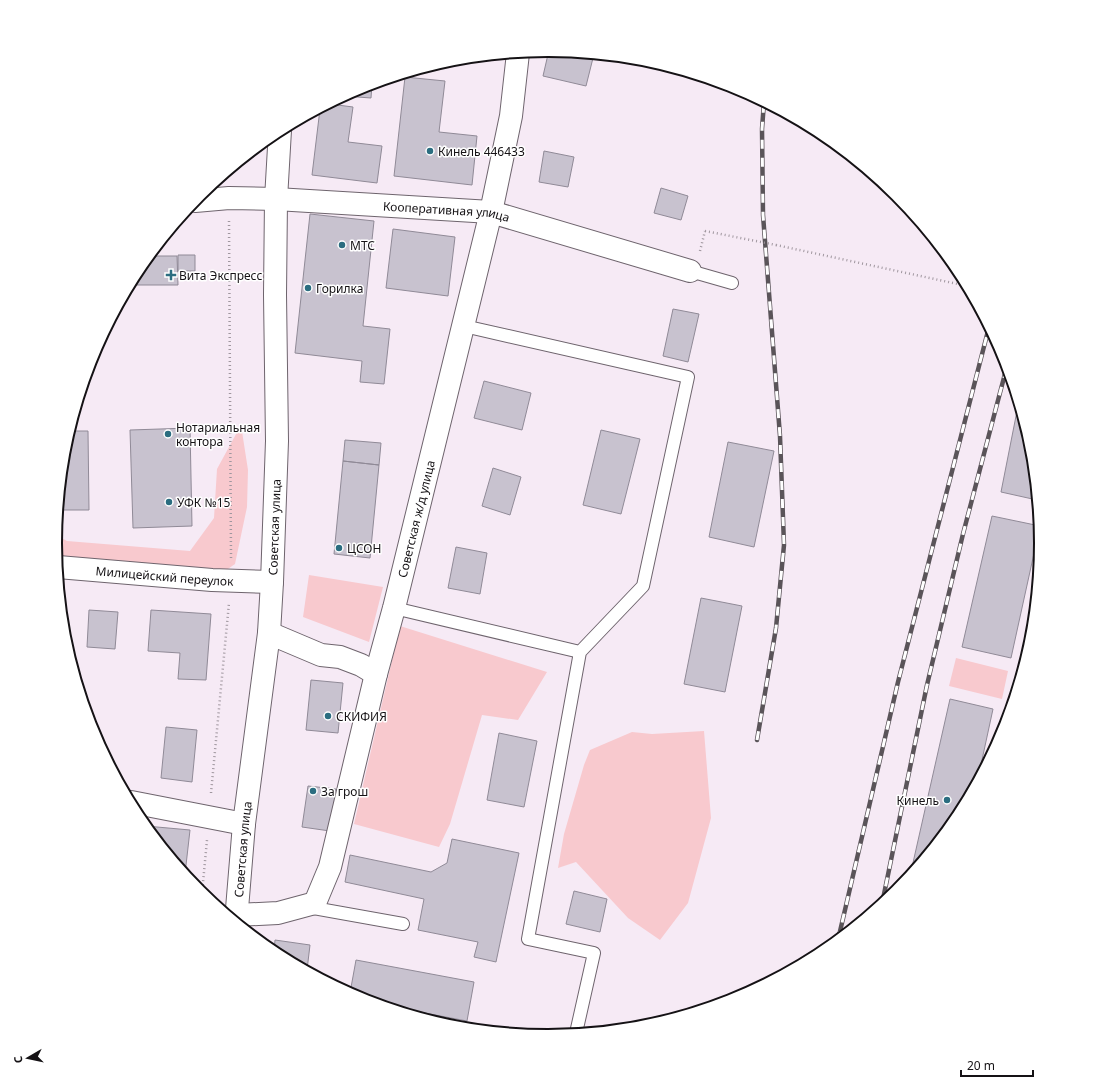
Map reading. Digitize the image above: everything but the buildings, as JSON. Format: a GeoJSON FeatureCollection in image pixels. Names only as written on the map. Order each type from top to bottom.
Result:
{"type":"FeatureCollection","features":[{"type":"Feature","properties":{"kind":"street","name":"Советская ж/д улица"},"geometry":{"type":"LineString","coordinates":[[239,918],[278,913],[315,903],[330,866],[376,674],[394,608],[492,212],[511,116],[517,58]]}},
{"type":"Feature","properties":{"kind":"street","name":"Советская улица"},"geometry":{"type":"LineString","coordinates":[[236,915],[244,824],[269,633],[272,582],[277,440],[275,295],[276,198],[280,138]]}},
{"type":"Feature","properties":{"kind":"street","name":"Кооперативная улица"},"geometry":{"type":"LineString","coordinates":[[204,200],[229,198],[276,198],[492,212],[695,262]]}},
{"type":"Feature","properties":{"kind":"street","name":"Милицейский переулок"},"geometry":{"type":"LineString","coordinates":[[64,567],[212,580],[272,582]]}},
{"type":"Feature","properties":{"kind":"street"},"geometry":{"type":"LineString","coordinates":[[269,633],[321,655],[340,657],[361,665],[376,674]]}},
{"type":"Feature","properties":{"kind":"street"},"geometry":{"type":"LineString","coordinates":[[138,803],[244,824]]}},
{"type":"Feature","properties":{"kind":"lane"},"geometry":{"type":"LineString","coordinates":[[695,262],[732,283]]}},
{"type":"Feature","properties":{"kind":"lane"},"geometry":{"type":"LineString","coordinates":[[464,326],[688,377],[643,586],[580,652],[528,939],[594,954],[577,1028]]}},
{"type":"Feature","properties":{"kind":"lane"},"geometry":{"type":"LineString","coordinates":[[394,608],[580,652]]}},
{"type":"Feature","properties":{"kind":"lane"},"geometry":{"type":"LineString","coordinates":[[303,906],[403,924]]}},
{"type":"Feature","properties":{"kind":"path"},"geometry":{"type":"LineString","coordinates":[[203,885],[232,581],[229,198]]}},
{"type":"Feature","properties":{"kind":"path"},"geometry":{"type":"LineString","coordinates":[[695,262],[705,231],[960,284]]}},
{"type":"Feature","properties":{"kind":"shaded area"},"geometry":{"type":"Polygon","coordinates":[[[241,425],[248,470],[247,507],[235,564],[212,580],[63,558],[62,538],[67,541],[190,551],[214,518],[217,469],[241,425]]]}},
{"type":"Feature","properties":{"kind":"shaded area"},"geometry":{"type":"Polygon","coordinates":[[[309,575],[383,587],[369,642],[303,617],[309,575]]]}},
{"type":"Feature","properties":{"kind":"shaded area"},"geometry":{"type":"Polygon","coordinates":[[[400,626],[547,672],[518,720],[482,715],[450,824],[439,847],[354,824],[400,626]]]}},
{"type":"Feature","properties":{"kind":"shaded area"},"geometry":{"type":"Polygon","coordinates":[[[956,658],[1008,671],[1002,699],[949,686],[956,658]]]}},
{"type":"Feature","properties":{"kind":"shaded area"},"geometry":{"type":"Polygon","coordinates":[[[704,731],[711,818],[688,903],[660,940],[628,918],[576,862],[558,868],[564,834],[584,765],[590,750],[632,732],[652,734],[704,731]]]}},
{"type":"Feature","properties":{"kind":"railway"},"geometry":{"type":"LineString","coordinates":[[757,740],[776,628],[784,545],[780,436],[763,215],[762,129],[764,107]]}},
{"type":"Feature","properties":{"kind":"railway"},"geometry":{"type":"LineString","coordinates":[[840,932],[898,682],[987,334]]}},
{"type":"Feature","properties":{"kind":"railway"},"geometry":{"type":"LineString","coordinates":[[884,894],[927,685],[963,534],[1005,375]]}},
{"type":"Feature","properties":{"kind":"place","name":"Кинель 446433"},"geometry":{"type":"Point","coordinates":[430,151]}},
{"type":"Feature","properties":{"kind":"place","name":"МТС"},"geometry":{"type":"Point","coordinates":[342,245]}},
{"type":"Feature","properties":{"kind":"place","name":"Вита Экспресс"},"geometry":{"type":"Point","coordinates":[171,275]}},
{"type":"Feature","properties":{"kind":"place","name":"Горилка"},"geometry":{"type":"Point","coordinates":[308,288]}},
{"type":"Feature","properties":{"kind":"place","name":"Нотариальная контора"},"geometry":{"type":"Point","coordinates":[168,434]}},
{"type":"Feature","properties":{"kind":"place","name":"УФК №15"},"geometry":{"type":"Point","coordinates":[169,502]}},
{"type":"Feature","properties":{"kind":"place","name":"ЦСОН"},"geometry":{"type":"Point","coordinates":[339,548]}},
{"type":"Feature","properties":{"kind":"place","name":"СКИФИЯ"},"geometry":{"type":"Point","coordinates":[328,716]}},
{"type":"Feature","properties":{"kind":"place","name":"За грош"},"geometry":{"type":"Point","coordinates":[313,791]}},
{"type":"Feature","properties":{"kind":"place","name":"Кинель"},"geometry":{"type":"Point","coordinates":[947,800]}}]}
